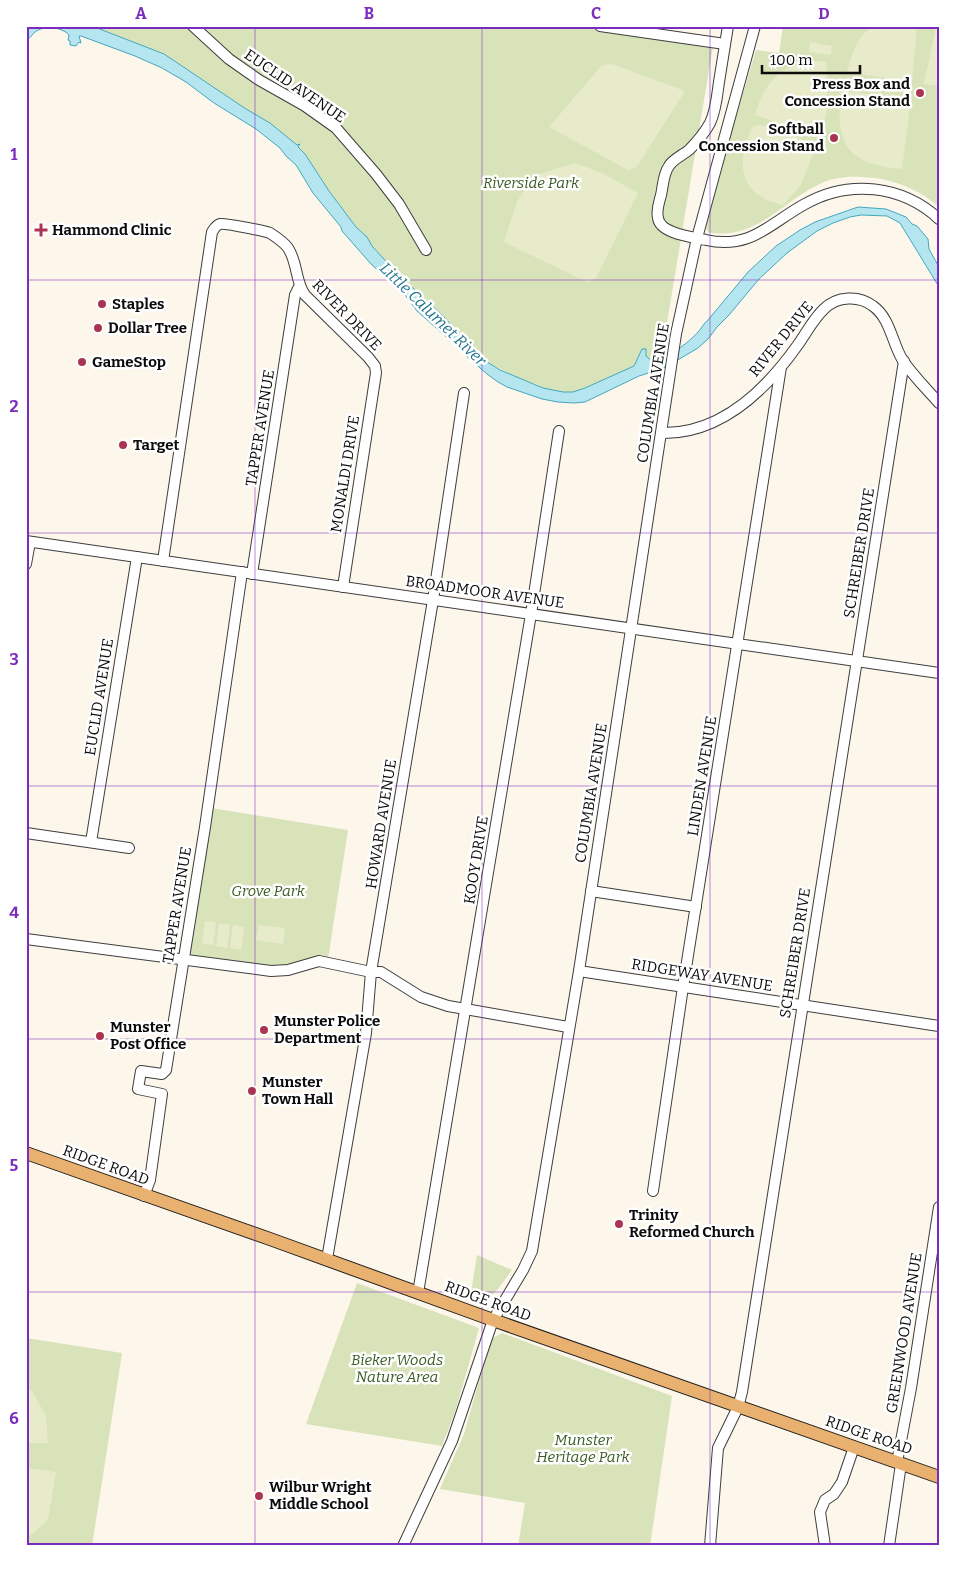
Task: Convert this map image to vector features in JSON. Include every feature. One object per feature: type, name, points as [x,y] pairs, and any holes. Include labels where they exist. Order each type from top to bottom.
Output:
[{"type":"main road","name":"RIDGE ROAD","points":[[26,1153],[939,1477]]},
{"type":"street","name":"EUCLID AVENUE","points":[[192,26],[229,59],[259,80],[305,106],[336,128],[399,204],[426,250]]},
{"type":"street","points":[[600,26],[725,44]]},
{"type":"street","points":[[728,26],[716,104],[711,121],[703,134],[690,148],[669,166],[657,210],[658,220],[663,228],[697,238],[729,243],[743,241],[755,237],[796,209],[817,198],[852,190],[878,189],[892,192],[919,203],[939,219]]},
{"type":"street","name":"COLUMBIA AVENUE","points":[[403,1546],[452,1441],[493,1320],[524,1270],[532,1252],[538,1224],[568,1027],[579,971],[676,334],[697,238],[756,26]]},
{"type":"street","name":"RIVER DRIVE","points":[[163,561],[214,228],[220,224],[269,232],[279,240],[291,254],[295,264],[299,287],[375,366]]},
{"type":"street","name":"TAPPER AVENUE","points":[[144,1196],[150,1180],[162,1094],[138,1090],[141,1071],[162,1074],[166,1070],[247,573],[295,295],[299,287]]},
{"type":"street","name":"RIVER DRIVE","points":[[662,433],[674,433],[697,428],[724,418],[738,409],[781,367],[824,308],[836,301],[850,298],[866,301],[879,310],[904,361],[939,403]]},
{"type":"street","name":"SCHREIBER DRIVE","points":[[710,1546],[718,1448],[738,1407],[742,1392],[904,361]]},
{"type":"street","name":"MONALDI DRIVE","points":[[343,587],[376,373],[375,366]]},
{"type":"street","name":"LINDEN AVENUE","points":[[653,1191],[683,987],[781,367]]},
{"type":"street","name":"HOWARD AVENUE","points":[[327,1260],[366,1033],[371,972],[433,600],[464,393]]},
{"type":"street","name":"KOOY DRIVE","points":[[418,1293],[532,614],[559,430]]},
{"type":"street","points":[[26,564],[28,541]]},
{"type":"street","name":"BROADMOOR AVENUE","points":[[28,541],[939,673]]},
{"type":"street","name":"EUCLID AVENUE","points":[[91,842],[137,557]]},
{"type":"street","points":[[26,833],[129,848]]},
{"type":"street","points":[[591,891],[696,907]]},
{"type":"street","points":[[26,939],[271,971],[288,970],[319,962],[371,972],[381,972],[410,992],[448,1006],[568,1027]]},
{"type":"street","name":"RIDGEWAY AVENUE","points":[[579,971],[939,1026]]},
{"type":"street","name":"GREENWOOD AVENUE","points":[[889,1546],[899,1463],[939,1207]]},
{"type":"street","points":[[825,1546],[820,1512],[825,1500],[834,1494],[842,1482],[854,1447]]},
{"type":"green space","name":"Riverside Park","points":[[92,26],[574,26],[713,46],[662,353],[662,349],[655,359],[651,361],[641,351],[634,366],[573,392],[543,388],[492,365],[474,350],[443,316],[395,271],[372,246],[367,237],[356,227],[329,191],[305,154],[298,147],[299,144],[297,146],[263,119],[164,54]]},
{"type":"green space","points":[[783,26],[939,26],[939,207],[912,189],[897,183],[874,178],[845,177],[824,182],[810,189],[769,217],[741,231],[725,233],[708,232],[706,228],[724,157],[756,50],[779,53]]},
{"type":"green space","points":[[882,26],[917,26],[912,82],[847,72],[856,46],[867,30]]},
{"type":"green space","points":[[936,26],[939,26],[939,86],[924,84]]},
{"type":"green space","points":[[810,42],[832,46],[831,55],[809,52]]},
{"type":"green space","points":[[820,61],[826,62],[828,96],[826,116],[820,127],[808,129],[755,115],[764,92],[777,75],[796,65]]},
{"type":"green space","points":[[612,64],[685,91],[636,168],[628,170],[549,127],[602,65]]},
{"type":"green space","points":[[841,91],[911,99],[902,169],[868,162],[848,148],[840,125]]},
{"type":"green space","points":[[761,125],[782,129],[816,147],[801,185],[783,205],[757,194],[749,186],[744,176],[743,164],[747,139],[753,126]]},
{"type":"green space","points":[[575,163],[602,173],[638,193],[596,278],[587,282],[504,242],[517,202],[533,176]]},
{"type":"green space","name":"Grove Park","points":[[211,808],[348,830],[328,959],[286,969],[189,956]]},
{"type":"green space","points":[[205,921],[216,922],[213,945],[202,944]]},
{"type":"green space","points":[[219,923],[230,925],[227,948],[216,946]]},
{"type":"green space","points":[[233,925],[244,927],[241,950],[230,948]]},
{"type":"green space","points":[[259,925],[285,928],[283,944],[256,940]]},
{"type":"green space","points":[[477,1255],[512,1270],[498,1289],[482,1304],[470,1299]]},
{"type":"green space","name":"Bieker Woods Nature Area","points":[[357,1283],[479,1328],[456,1409],[442,1446],[306,1424]]},
{"type":"green space","name":"Munster Heritage Park","points":[[502,1333],[672,1396],[650,1546],[518,1546],[525,1503],[440,1489],[464,1434],[491,1339]]},
{"type":"green space","points":[[26,1338],[122,1353],[92,1546],[26,1546]]},
{"type":"green space","points":[[26,1387],[32,1391],[46,1416],[48,1443],[26,1443]]},
{"type":"green space","points":[[26,1468],[56,1472],[48,1520],[26,1539]]},
{"type":"water","name":"Little Calumet River","points":[[26,26],[92,26],[164,54],[270,123],[297,145],[300,144],[298,147],[305,154],[329,191],[356,227],[367,237],[372,246],[395,271],[443,316],[484,360],[500,370],[543,388],[573,392],[634,366],[642,349],[646,349],[646,356],[652,361],[656,358],[660,349],[662,349],[661,356],[675,351],[695,336],[748,272],[776,246],[815,222],[858,207],[886,209],[906,217],[912,224],[917,226],[928,239],[929,249],[939,267],[939,287],[900,223],[887,216],[861,215],[850,217],[817,231],[787,253],[759,279],[708,339],[698,348],[664,368],[639,376],[585,402],[558,402],[542,399],[498,382],[417,311],[405,295],[371,264],[342,231],[341,227],[313,193],[296,165],[280,148],[256,129],[162,68],[81,36],[79,36],[81,43],[79,42],[76,46],[70,45],[69,35],[58,29],[43,28],[26,39]]},
{"type":"place","name":"Press Box and Concession Stand","points":[[920,93]]},
{"type":"place","name":"Softball Concession Stand","points":[[834,138]]},
{"type":"place","name":"Hammond Clinic","points":[[41,230]]},
{"type":"place","name":"Staples","points":[[102,304]]},
{"type":"place","name":"Dollar Tree","points":[[98,328]]},
{"type":"place","name":"GameStop","points":[[82,362]]},
{"type":"place","name":"Target","points":[[123,445]]},
{"type":"place","name":"Munster Police Department","points":[[264,1030]]},
{"type":"place","name":"Munster Post Office","points":[[100,1036]]},
{"type":"place","name":"Munster Town Hall","points":[[252,1091]]},
{"type":"place","name":"Trinity Reformed Church","points":[[619,1224]]},
{"type":"place","name":"Wilbur Wright Middle School","points":[[259,1496]]}]
